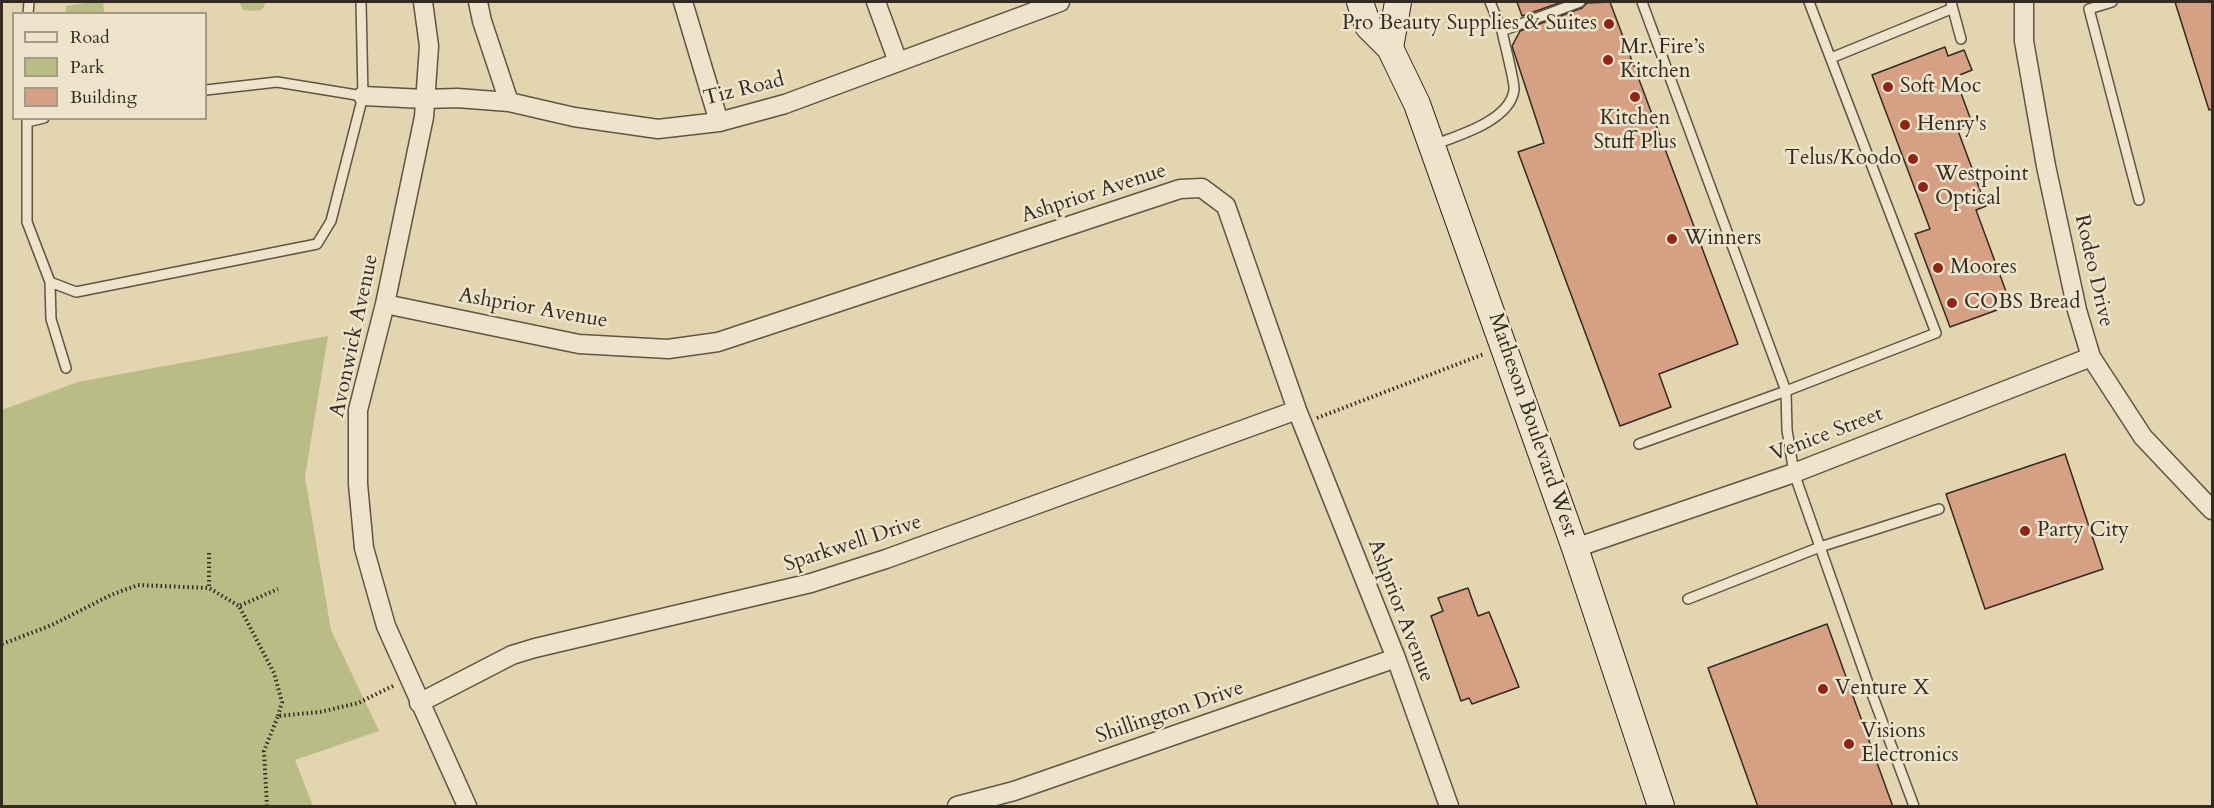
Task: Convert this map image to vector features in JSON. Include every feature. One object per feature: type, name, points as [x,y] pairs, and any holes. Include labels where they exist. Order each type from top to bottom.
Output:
[{"type":"street","name":"Avonwick Avenue","points":[[423,2],[429,46],[424,117],[385,304],[358,411],[358,484],[364,548],[386,626],[467,807]]},
{"type":"street","points":[[478,2],[482,21],[509,102]]},
{"type":"street","points":[[683,2],[719,122]]},
{"type":"street","points":[[876,2],[898,62]]},
{"type":"street","name":"Tiz Road","points":[[363,96],[457,98],[509,102],[574,117],[658,129],[719,122],[785,104],[1060,2]]},
{"type":"street","name":"Matheson Boulevard West","points":[[1360,2],[1368,26],[1390,48],[1417,104],[1505,346],[1661,807]]},
{"type":"street","points":[[1390,48],[1398,2]]},
{"type":"street","name":"Rodeo Drive","points":[[2024,2],[2024,41],[2046,166],[2077,310],[2091,357],[2143,436],[2212,510]]},
{"type":"street","name":"Ashprior Avenue","points":[[385,304],[579,344],[668,349],[698,345],[729,338],[1180,189],[1202,188],[1226,206],[1300,417],[1396,658],[1449,807]]},
{"type":"street","name":"Venice Street","points":[[1575,548],[1794,473],[2091,357]]},
{"type":"street","name":"Sparkwell Drive","points":[[419,703],[512,655],[811,583],[1300,417]]},
{"type":"street","name":"Shillington Drive","points":[[957,807],[1017,799],[1396,658]]},
{"type":"lane","points":[[50,282],[76,291],[317,244],[331,221],[363,96],[361,2]]},
{"type":"lane","points":[[1432,146],[1478,127],[1504,111],[1514,90],[1502,31],[1490,2]]},
{"type":"lane","points":[[1502,31],[1580,2]]},
{"type":"lane","points":[[1642,2],[1786,391],[1787,430],[1794,473],[1914,807]]},
{"type":"lane","points":[[1639,444],[1786,391],[1936,333],[1809,2]]},
{"type":"lane","points":[[2112,2],[2089,9],[2139,200]]},
{"type":"lane","points":[[1831,58],[1951,5],[1961,39]]},
{"type":"lane","points":[[207,90],[277,82],[363,96]]},
{"type":"lane","points":[[27,120],[27,222],[50,282],[51,319],[66,368]]},
{"type":"lane","points":[[1688,599],[1820,547],[1939,509]]},
{"type":"path","points":[[1300,417],[1505,346]]},
{"type":"path","points":[[209,553],[210,588]]},
{"type":"path","points":[[2,644],[52,625],[111,595],[138,585],[210,588],[239,606],[274,673],[282,702],[279,716],[264,751],[267,807]]},
{"type":"path","points":[[239,606],[279,589]]},
{"type":"path","points":[[279,716],[320,712],[358,704],[409,678]]},
{"type":"green space","points":[[103,2],[104,12],[66,12],[66,6]]},
{"type":"green space","points":[[239,2],[266,2],[262,10],[252,11],[243,10]]},
{"type":"green space","points":[[328,336],[305,477],[331,630],[379,731],[295,760],[313,806],[2,806],[2,410],[78,382]]},
{"type":"building","points":[[1517,2],[1562,2],[1522,16]]},
{"type":"building","points":[[1610,2],[1738,344],[1659,374],[1671,407],[1620,426],[1518,152],[1544,143],[1512,46],[1520,31],[1582,8],[1587,3]]},
{"type":"building","points":[[2175,2],[2212,2],[2212,109],[2209,110]]},
{"type":"building","points":[[1945,47],[1948,56],[1964,50],[1972,70],[1955,77],[1972,123],[1957,128],[1986,206],[1976,210],[2011,305],[1950,327],[1915,234],[1930,229],[1872,75]]},
{"type":"building","name":"Party City","points":[[2065,454],[2103,569],[1985,609],[1946,494]]},
{"type":"building","points":[[1468,588],[1478,616],[1489,612],[1519,687],[1472,704],[1469,698],[1461,701],[1431,616],[1443,611],[1438,598]]},
{"type":"building","points":[[1827,624],[1893,807],[1758,807],[1708,668]]},
{"type":"place","name":"Pro Beauty Supplies & Suites","points":[[1609,24]]},
{"type":"place","name":"Mr. Fire’s Kitchen","points":[[1608,60]]},
{"type":"place","name":"Soft Moc","points":[[1888,87]]},
{"type":"place","name":"Kitchen Stuff Plus","points":[[1635,97]]},
{"type":"place","name":"Henry's","points":[[1905,125]]},
{"type":"place","name":"Telus/Koodo","points":[[1913,159]]},
{"type":"place","name":"Westpoint Optical","points":[[1923,187]]},
{"type":"place","name":"Winners","points":[[1672,239]]},
{"type":"place","name":"Moores","points":[[1938,268]]},
{"type":"place","name":"COBS Bread","points":[[1952,303]]},
{"type":"place","name":"Party City","points":[[2025,531]]},
{"type":"place","name":"Venture X","points":[[1823,689]]},
{"type":"place","name":"Visions Electronics","points":[[1849,744]]}]
